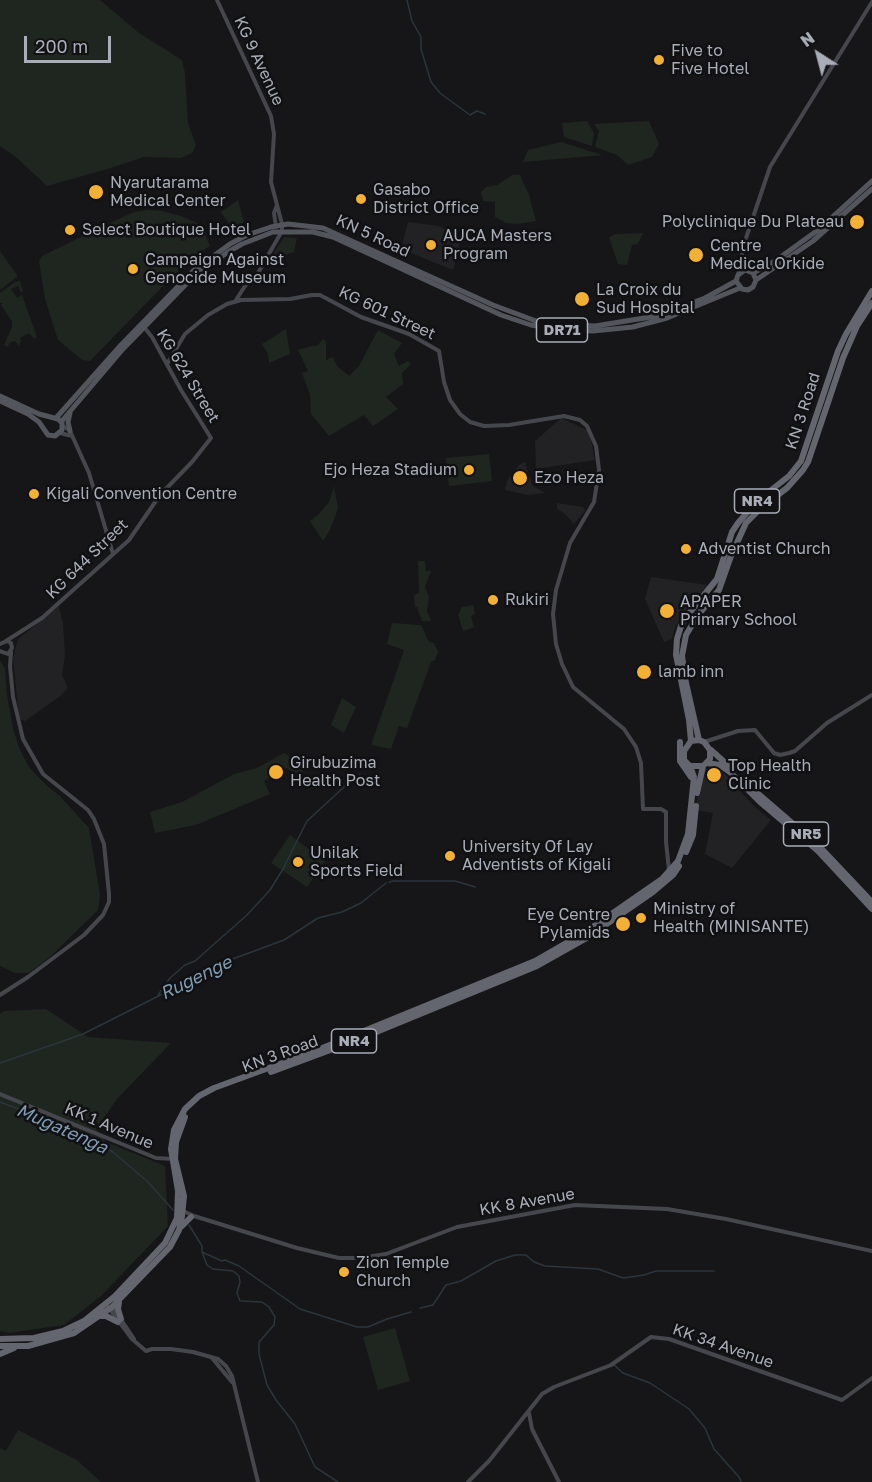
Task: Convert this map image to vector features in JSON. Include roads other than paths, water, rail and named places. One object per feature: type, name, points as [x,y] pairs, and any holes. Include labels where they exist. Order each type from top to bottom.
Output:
[{"type":"highway","name":"KN 3 Road","points":[[692,720],[682,656],[686,635],[698,615],[719,590],[746,524],[763,506],[797,480],[808,462],[849,335],[872,291]]},
{"type":"highway","name":"KN 3 Road","points":[[849,335],[872,303]]},
{"type":"highway","name":"NR4","points":[[692,720],[702,741],[710,750]]},
{"type":"highway","name":"NR4","points":[[690,766],[684,760],[683,755],[685,747],[691,741],[692,720]]},
{"type":"highway","points":[[691,741],[702,741]]},
{"type":"highway","points":[[680,742],[680,761],[689,772],[695,788]]},
{"type":"highway","points":[[695,788],[711,754],[710,750]]},
{"type":"highway","name":"NR5","points":[[710,750],[820,847],[872,902]]},
{"type":"highway","points":[[695,788],[690,766],[705,765]]},
{"type":"highway","name":"NR5","points":[[705,765],[720,765],[730,772],[760,802],[818,851],[872,909]]},
{"type":"highway","name":"KN 3 Road","points":[[109,1305],[120,1299],[156,1264],[170,1247],[179,1230],[180,1213],[174,1159],[176,1142],[183,1119],[195,1104],[206,1095],[352,1042],[537,966],[585,939],[653,892],[671,874],[693,835],[695,788]]},
{"type":"highway","name":"KN 3 Road","points":[[4,1349],[28,1346],[68,1335],[100,1316],[165,1243],[180,1213],[184,1199],[174,1159]]},
{"type":"highway","points":[[179,1230],[192,1216],[184,1199]]},
{"type":"highway","points":[[100,1316],[120,1320],[118,1309],[120,1299]]},
{"type":"highway","name":"NR4","points":[[0,1339],[18,1340],[49,1335],[72,1327],[109,1305]]},
{"type":"main road","name":"KG 9 Avenue","points":[[217,0],[271,116],[274,134],[271,182],[277,204],[274,213],[279,230]]},
{"type":"main road","points":[[740,288],[737,278],[740,260],[770,167],[872,2]]},
{"type":"main road","points":[[751,272],[775,261],[818,230],[872,181]]},
{"type":"main road","points":[[740,260],[756,280],[813,241],[872,189]]},
{"type":"main road","points":[[167,364],[186,333],[208,315],[236,301],[245,286],[258,273],[279,230]]},
{"type":"main road","name":"KN 5 Road","points":[[58,420],[192,278],[215,260],[242,244],[279,230]]},
{"type":"main road","name":"KN 5 Road","points":[[58,420],[116,350],[193,271],[212,255],[238,240],[279,230],[313,232],[333,237],[501,315],[536,321],[575,325],[616,324],[672,311],[705,298],[737,278]]},
{"type":"main road","name":"DR71","points":[[737,278],[742,271],[751,272]]},
{"type":"main road","name":"DR71","points":[[740,288],[750,289],[755,285],[756,280]]},
{"type":"main road","name":"KN 5 Road","points":[[522,319],[555,329],[572,331],[633,327],[668,318],[740,288]]},
{"type":"main road","name":"KG 601 Street","points":[[236,301],[265,298],[290,300],[320,295],[362,317],[409,334],[439,351],[444,382],[450,400],[464,418],[476,424],[509,425],[564,416],[580,420],[587,426],[596,446],[599,470],[597,484],[591,507],[570,543],[556,590],[553,614],[555,637],[562,664],[573,687],[624,729],[636,747],[641,763],[643,809],[661,809],[666,812],[668,859]]},
{"type":"main road","name":"KG 624 Street","points":[[144,327],[211,438]]},
{"type":"main road","points":[[0,396],[58,420],[71,434]]},
{"type":"main road","points":[[0,401],[20,410],[44,427],[45,432],[51,436],[60,433],[71,434]]},
{"type":"main road","points":[[72,407],[68,422],[71,434],[89,473],[112,554]]},
{"type":"main road","name":"DR71","points":[[44,427],[45,421],[58,420],[60,433]]},
{"type":"main road","name":"KG 644 Street","points":[[2,643],[42,618],[134,534],[160,495],[192,462],[211,438]]},
{"type":"main road","name":"KG 644 Street","points":[[12,646],[19,634]]},
{"type":"main road","points":[[0,995],[84,935],[103,915],[109,902],[106,861],[99,829],[88,810],[43,774],[27,748],[18,727],[10,666],[12,646],[11,643],[2,643]]},
{"type":"main road","points":[[1,652],[11,652]]},
{"type":"main road","points":[[1,652],[10,666]]},
{"type":"main road","points":[[702,741],[738,731],[755,730],[774,753],[789,753],[795,751],[826,723],[872,695]]},
{"type":"main road","points":[[668,859],[678,864]]},
{"type":"main road","points":[[668,859],[671,874]]},
{"type":"main road","name":"KK 1 Avenue","points":[[0,1094],[156,1158],[174,1159]]},
{"type":"main road","name":"KK 8 Avenue","points":[[180,1213],[297,1248],[339,1258],[386,1254],[456,1227],[575,1205],[641,1207],[678,1211],[726,1219],[872,1251]]},
{"type":"main road","points":[[109,1305],[134,1340],[146,1352],[152,1349],[171,1349],[212,1357],[226,1366],[235,1385],[258,1482]]},
{"type":"main road","name":"KK 34 Avenue","points":[[468,1482],[489,1461],[538,1398],[552,1387],[611,1365],[648,1339],[656,1336],[842,1400],[872,1378]]},
{"type":"main road","points":[[4,1349],[18,1340]]},
{"type":"main road","points":[[529,1412],[532,1429]]},
{"type":"main road","points":[[524,1418],[559,1482]]},
{"type":"waterway","points":[[407,0],[412,21],[421,37],[421,49],[431,82],[440,93],[470,115],[477,111],[485,114]]},
{"type":"waterway","points":[[158,995],[170,978],[185,965],[195,961],[247,915],[270,890],[307,821],[360,774]]},
{"type":"waterway","name":"Rugenge","points":[[389,882],[455,881],[475,887]]},
{"type":"waterway","name":"Rugenge","points":[[0,1063],[83,1034],[230,960],[284,940],[318,918],[342,912],[361,903],[386,883]]},
{"type":"waterway","name":"Mugatenga","points":[[0,1102],[65,1127],[113,1152],[148,1182],[173,1210]]},
{"type":"waterway","points":[[189,1225],[202,1246],[202,1252],[239,1266],[300,1309],[357,1327],[368,1327],[411,1312]]},
{"type":"waterway","points":[[202,1252],[207,1265],[213,1269],[233,1271],[239,1276],[237,1293],[240,1301],[262,1302],[269,1307],[275,1317],[274,1325],[259,1342],[259,1354],[267,1385],[295,1424],[315,1467],[338,1482]]},
{"type":"waterway","points":[[420,1308],[433,1305],[446,1285],[461,1281],[496,1261],[515,1255],[526,1255],[534,1262],[545,1266],[598,1269],[623,1278],[656,1271],[714,1271]]},
{"type":"waterway","points":[[614,1365],[623,1373],[650,1383],[689,1409],[705,1428],[714,1449],[741,1482]]},
{"type":"place","name":"Five to Five Hotel","points":[[659,60]]},
{"type":"place","name":"Nyarutarama Medical Center","points":[[96,192]]},
{"type":"place","name":"Gasabo District Office","points":[[361,199]]},
{"type":"place","name":"Polyclinique Du Plateau","points":[[857,222]]},
{"type":"place","name":"Select Boutique Hotel","points":[[70,230]]},
{"type":"place","name":"AUCA Masters Program","points":[[431,245]]},
{"type":"place","name":"Centre Medical Orkide","points":[[696,255]]},
{"type":"place","name":"Campaign Against Genocide Museum","points":[[133,269]]},
{"type":"place","name":"La Croix du Sud Hospital","points":[[582,299]]},
{"type":"place","name":"Ejo Heza Stadium","points":[[469,470]]},
{"type":"place","name":"Ezo Heza","points":[[520,478]]},
{"type":"place","name":"Kigali Convention Centre","points":[[34,494]]},
{"type":"place","name":"Adventist Church","points":[[686,549]]},
{"type":"place","name":"Rukiri","points":[[493,600]]},
{"type":"place","name":"APAPER Primary School","points":[[667,611]]},
{"type":"place","name":"lamb inn","points":[[644,672]]},
{"type":"place","name":"Girubuzima Health Post","points":[[276,772]]},
{"type":"place","name":"Top Health Clinic","points":[[714,775]]},
{"type":"place","name":"University Of Lay Adventists of Kigali","points":[[450,856]]},
{"type":"place","name":"Unilak Sports Field","points":[[298,862]]},
{"type":"place","name":"Ministry of Health (MINISANTE)","points":[[641,918]]},
{"type":"place","name":"Eye Centre Pylamids","points":[[623,924]]},
{"type":"place","name":"Zion Temple Church","points":[[344,1272]]}]
